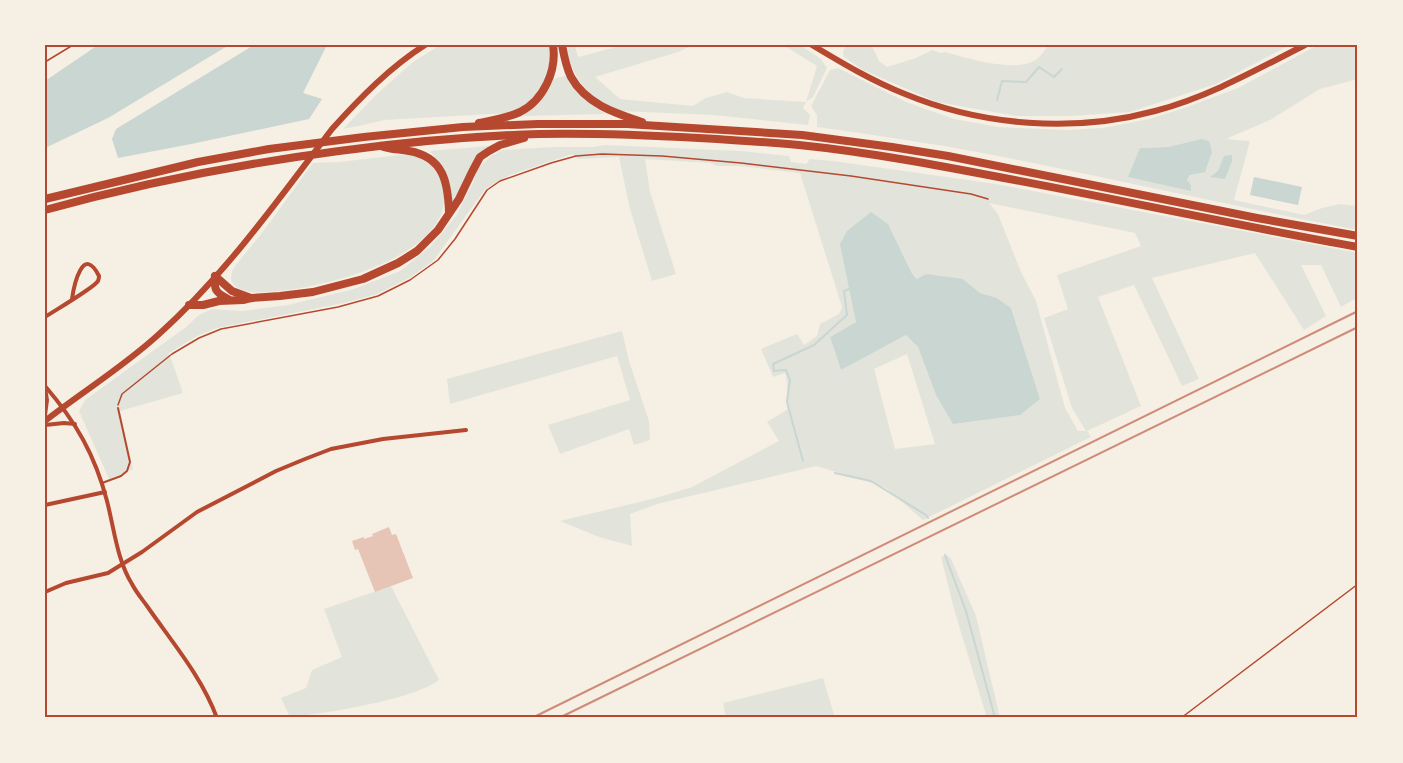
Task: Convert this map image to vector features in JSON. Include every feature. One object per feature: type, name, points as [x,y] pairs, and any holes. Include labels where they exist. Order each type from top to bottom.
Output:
[{"type":"highway","points":[[463,127],[510,116],[530,105],[545,87],[550,76],[554,54],[553,45]]},
{"type":"highway","points":[[562,45],[572,77],[581,91],[606,110],[655,126]]},
{"type":"highway","points":[[45,199],[186,165],[269,149],[364,136],[463,127],[627,124],[802,135],[892,147],[1358,236]]},
{"type":"highway","points":[[189,305],[313,292],[350,283],[398,263],[417,251],[438,230],[459,199],[480,157],[500,145],[539,134]]},
{"type":"highway","points":[[45,210],[132,188],[271,160],[468,137],[623,134],[799,145],[891,157],[1358,247]]},
{"type":"highway","points":[[380,146],[392,150],[411,151],[433,162],[439,168],[448,188],[449,212]]},
{"type":"highway","points":[[215,276],[232,291],[251,298]]},
{"type":"highway","points":[[215,276],[214,286],[217,292],[229,300]]},
{"type":"main road","points":[[45,423],[158,336],[189,305],[244,242],[332,129],[385,75],[425,45]]},
{"type":"main road","points":[[812,45],[879,82],[927,103],[984,117],[1015,121],[1072,123],[1126,117],[1180,103],[1236,80],[1305,45]]},
{"type":"street","points":[[45,316],[72,299],[99,280],[93,267],[84,265],[81,268],[72,299]]},
{"type":"street","points":[[45,387],[75,424],[91,455],[105,492],[123,565],[131,584],[193,670],[212,703],[217,718]]},
{"type":"street","points":[[45,387],[47,399],[45,415]]},
{"type":"street","points":[[45,423],[75,424]]},
{"type":"street","points":[[45,592],[66,583],[108,573],[142,552],[197,512],[276,471],[305,459],[331,449],[383,439],[466,430]]},
{"type":"street","points":[[45,504],[105,492]]},
{"type":"street","points":[[282,718],[290,717]]},
{"type":"lane","points":[[102,483],[121,476],[127,471],[130,462],[118,408]]},
{"type":"path","points":[[45,62],[73,45]]},
{"type":"path","points":[[118,408],[122,394],[172,354],[199,338],[221,329],[338,307],[378,296],[410,280],[438,260],[488,190],[500,181],[576,156],[602,154],[662,156],[741,163],[852,176],[970,194],[988,199]]},
{"type":"path","points":[[1181,718],[1358,584]]},
{"type":"shaded area","points":[[98,45],[229,45],[108,118],[45,148],[45,81]]},
{"type":"shaded area","points":[[254,45],[327,45],[303,93],[322,99],[309,119],[118,158],[112,139],[116,129]]},
{"type":"shaded area","points":[[440,45],[549,45],[550,60],[543,86],[534,98],[522,108],[509,113],[384,120],[343,129],[413,62]]},
{"type":"shaded area","points":[[566,45],[575,45],[578,57],[624,45],[693,45],[678,52],[595,77],[620,99],[693,106],[706,98],[727,92],[744,98],[806,102],[803,108],[810,115],[808,125],[713,115],[620,111],[590,94],[583,86],[572,68]]},
{"type":"shaded area","points":[[783,45],[800,45],[821,59],[827,68],[813,97],[806,102],[817,66]]},
{"type":"shaded area","points":[[846,45],[872,46],[879,61],[887,67],[916,58],[932,50],[992,63],[1017,65],[1037,59],[1049,45],[1290,45],[1216,84],[1130,112],[1070,116],[1016,116],[937,102],[863,70],[844,57],[843,52]]},
{"type":"shaded area","points":[[1318,45],[1358,45],[1358,79],[1320,89],[1270,120],[1226,139],[1250,141],[1234,200],[1304,215],[1340,204],[1358,206],[1358,230],[988,154],[817,127],[817,115],[811,106],[830,70],[838,68],[906,102],[954,119],[998,127],[1066,130],[1103,128],[1149,119],[1238,88]],"holes":[[[1201,139],[1187,181],[1191,185],[1140,148],[1168,147]]]},
{"type":"shaded area","points":[[568,75],[584,97],[606,114],[522,116],[544,96],[553,79]]},
{"type":"shaded area","points":[[1201,139],[1209,141],[1212,152],[1205,172],[1190,175],[1187,180],[1191,185],[1191,191],[1128,177],[1140,148],[1168,147]]},
{"type":"shaded area","points":[[605,145],[741,151],[789,156],[791,162],[806,164],[810,159],[833,161],[996,184],[1358,253],[1358,297],[1341,307],[1321,265],[1301,265],[1326,316],[1304,330],[1255,253],[1152,278],[1199,379],[1182,386],[1134,285],[1098,297],[1141,406],[1087,431],[1091,437],[923,520],[886,488],[816,466],[657,504],[630,514],[632,546],[599,537],[560,521],[692,487],[779,441],[767,422],[788,409],[786,378],[785,373],[773,377],[761,349],[797,334],[804,345],[817,336],[820,324],[839,314],[842,307],[800,173],[739,166],[717,166],[711,163],[645,159],[650,192],[676,274],[652,281],[630,209],[619,157],[578,159],[572,154],[510,175],[486,188],[434,260],[411,277],[377,294],[344,303],[217,328],[197,336],[169,353],[183,393],[120,411],[133,469],[109,479],[79,411],[85,400],[186,327],[199,315],[212,309],[242,311],[288,305],[354,289],[400,271],[430,247],[456,216],[478,168],[491,156],[503,150]],"holes":[[[989,203],[1135,233],[1141,246],[1057,275],[1068,309],[1044,318],[1072,408],[1086,431],[1078,431],[1065,408],[1036,301],[1021,272],[998,214]],[[911,272],[918,279],[963,279],[980,293],[997,298],[1011,308],[1040,399],[936,395],[918,347],[906,335],[841,370],[830,337],[856,322]],[[907,354],[935,444],[895,449],[874,369]]]},
{"type":"shaded area","points":[[489,146],[475,158],[456,202],[452,201],[452,193],[445,174],[430,151]]},
{"type":"shaded area","points":[[409,154],[431,165],[443,187],[442,211],[430,231],[410,249],[384,263],[326,283],[271,292],[248,291],[235,286],[231,276],[235,266],[313,163]]},
{"type":"shaded area","points":[[1232,155],[1225,179],[1210,177],[1218,171],[1224,156]]},
{"type":"shaded area","points":[[1254,177],[1302,187],[1298,205],[1250,195]]},
{"type":"shaded area","points":[[871,212],[888,224],[911,272],[917,279],[926,274],[963,279],[980,293],[997,298],[1011,308],[1040,399],[1020,415],[953,424],[936,395],[918,347],[906,335],[841,370],[830,337],[856,322],[840,244],[847,231]]},
{"type":"shaded area","points":[[622,331],[629,361],[649,421],[650,440],[634,445],[629,429],[560,454],[548,425],[630,400],[617,356],[450,404],[447,379]]},
{"type":"shaded area","points":[[947,555],[951,559],[976,616],[1000,718],[988,718],[986,715],[941,557]]},
{"type":"shaded area","points":[[391,586],[439,680],[404,696],[341,710],[290,717],[281,698],[306,688],[312,670],[342,657],[324,609]]},
{"type":"shaded area","points":[[823,678],[835,718],[726,718],[723,703]]},
{"type":"building","points":[[389,527],[392,535],[396,534],[413,578],[375,592],[358,549],[355,550],[352,541],[373,536],[372,534]]},
{"type":"waterway","points":[[997,100],[1002,81],[1026,82],[1039,67],[1054,77],[1062,69]]},
{"type":"waterway","points":[[803,461],[787,402],[790,380],[786,370],[774,371],[773,364],[814,345],[847,315],[844,291],[849,289]]},
{"type":"waterway","points":[[835,473],[871,481],[928,518]]},
{"type":"waterway","points":[[945,555],[966,611],[995,718]]},
{"type":"railway","points":[[532,718],[1358,311]]},
{"type":"railway","points":[[559,718],[1358,327]]}]
